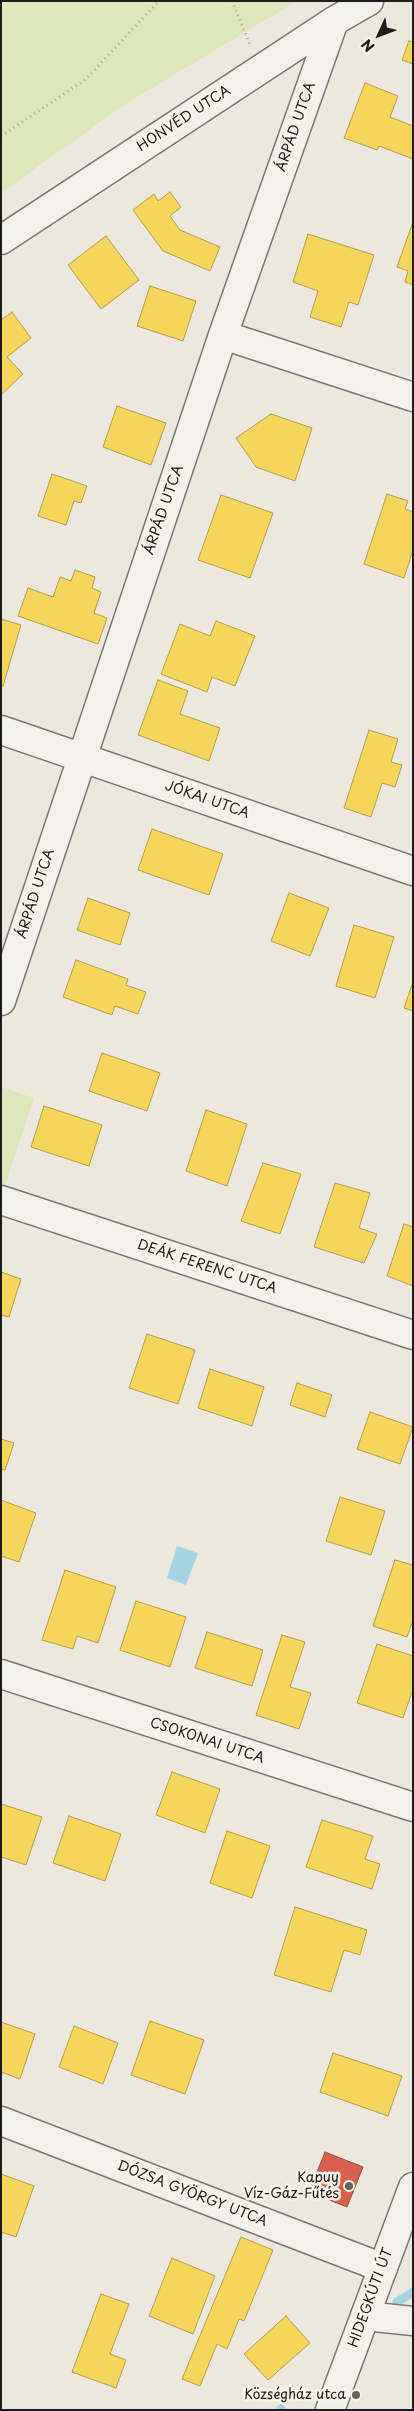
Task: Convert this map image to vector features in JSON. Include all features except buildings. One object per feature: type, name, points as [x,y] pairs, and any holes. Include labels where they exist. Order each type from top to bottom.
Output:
[{"type":"street","name":"HONVÉD UTCA","points":[[1,240],[260,69],[334,21],[369,1]]},
{"type":"street","name":"ÁRPÁD UTCA","points":[[1,1001],[223,335],[334,21]]},
{"type":"street","points":[[223,335],[413,397]]},
{"type":"street","name":"JÓKAI UTCA","points":[[1,730],[82,756],[413,872]]},
{"type":"street","name":"DEÁK FERENC UTCA","points":[[1,1200],[413,1335]]},
{"type":"street","name":"CSOKONAI UTCA","points":[[1,1674],[413,1808]]},
{"type":"street","name":"DÓZSA GYÖRGY UTCA","points":[[1,2121],[383,2268]]},
{"type":"street","name":"HIDEGKÚTI ÚT","points":[[330,2410],[413,2187]]},
{"type":"street","points":[[365,2316],[413,2321]]},
{"type":"path","points":[[1,136],[85,80],[159,1]]},
{"type":"path","points":[[232,1],[260,69]]},
{"type":"green space","points":[[1,1],[297,1],[127,103],[1,193]]},
{"type":"green space","points":[[1,1087],[34,1098],[1,1198]]},
{"type":"water","points":[[177,1546],[198,1553],[186,1585],[167,1578]]},
{"type":"waterway","points":[[397,2302],[413,2292]]},
{"type":"place","name":"Kapuy Víz-Gáz-Fűtés","points":[[349,2186]]},
{"type":"place","name":"Községház utca","points":[[356,2395]]}]
